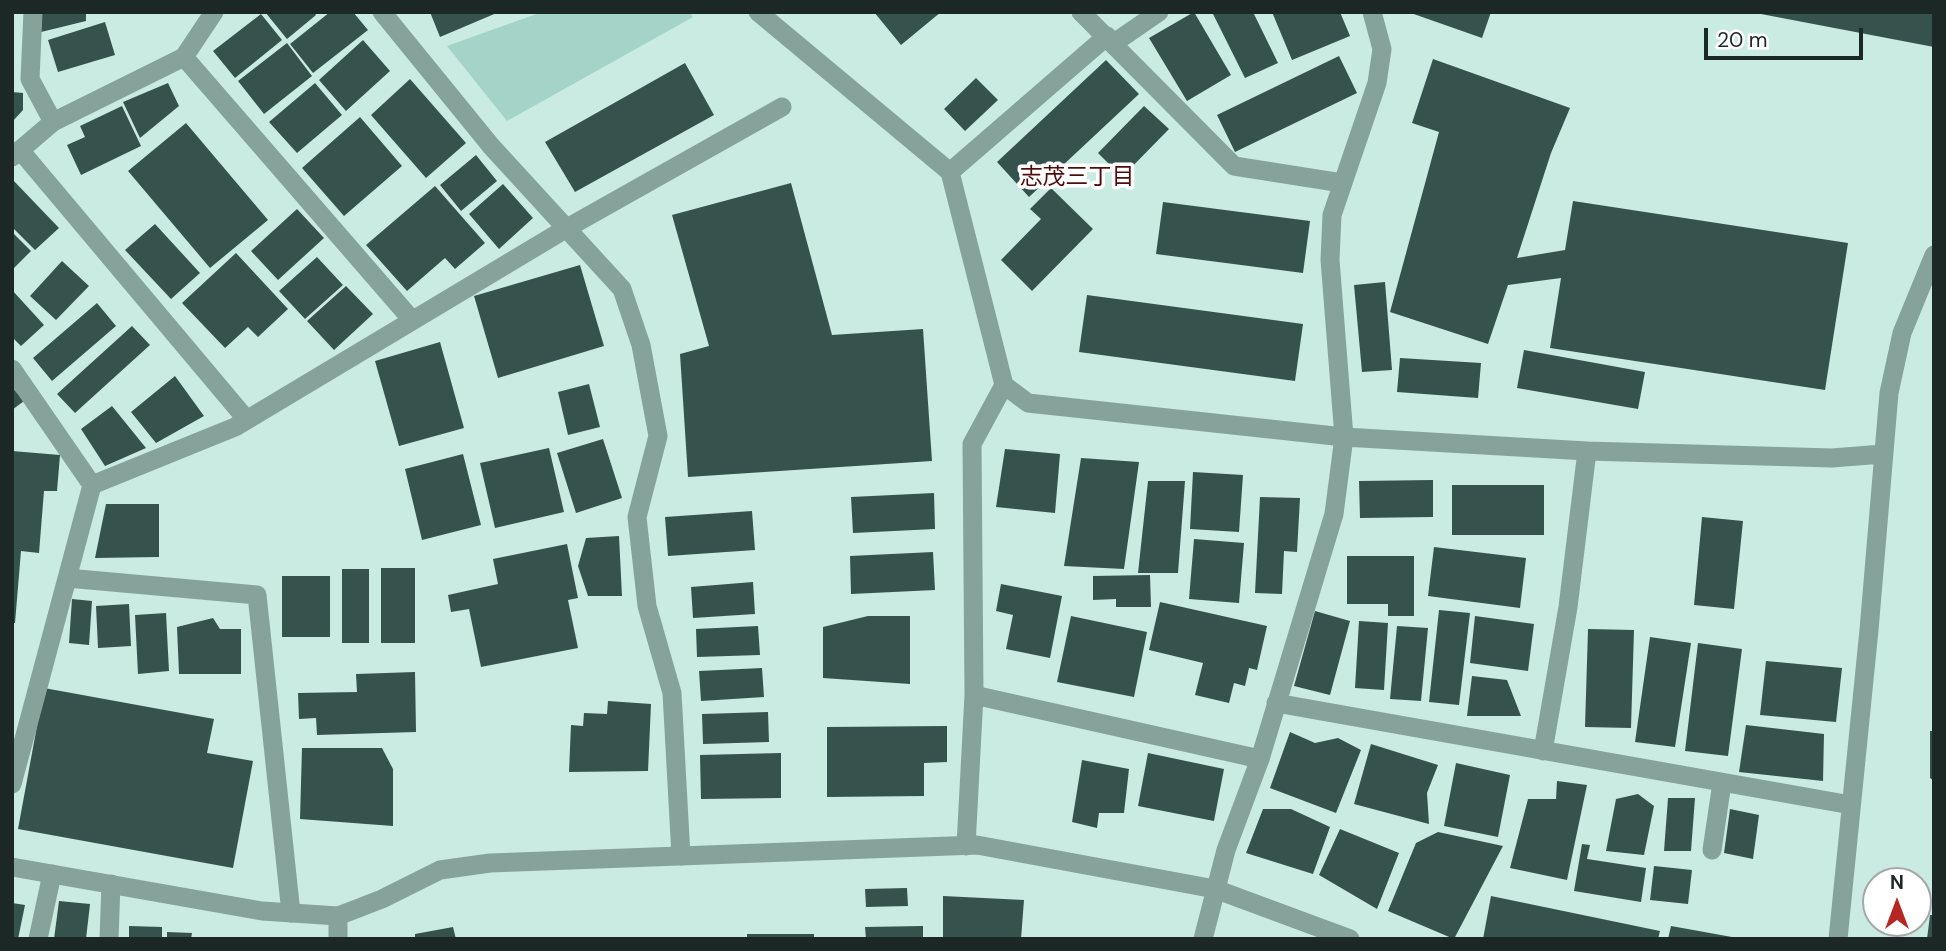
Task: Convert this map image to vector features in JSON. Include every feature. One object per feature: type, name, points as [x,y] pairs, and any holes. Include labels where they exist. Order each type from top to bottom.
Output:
[{"type":"street","points":[[33,12],[21,65],[53,122]]},
{"type":"street","points":[[214,12],[184,57],[53,122],[16,153],[247,420]]},
{"type":"street","points":[[382,12],[491,146],[622,289],[641,345],[658,436],[637,517],[647,606],[672,694],[681,856]]},
{"type":"street","points":[[758,12],[950,172],[1004,385],[1028,403],[1344,437],[1587,451],[1832,458],[1883,454]]},
{"type":"street","points":[[1081,12],[1234,166],[1342,183]]},
{"type":"street","points":[[950,172],[1110,40],[1159,12]]},
{"type":"street","points":[[1203,939],[1215,889],[1259,759],[1334,514],[1344,437],[1330,260],[1332,215],[1377,83],[1382,49],[1372,12]]},
{"type":"street","points":[[184,57],[412,320]]},
{"type":"street","points":[[92,485],[247,420],[567,228],[782,107]]},
{"type":"street","points":[[1838,939],[1889,393],[1902,333],[1934,255]]},
{"type":"street","points":[[12,369],[92,485],[12,784]]},
{"type":"street","points":[[966,846],[974,695],[972,444],[1004,385]]},
{"type":"street","points":[[1543,751],[1568,607],[1587,451]]},
{"type":"street","points":[[67,578],[257,595],[291,913]]},
{"type":"street","points":[[974,695],[1259,759]]},
{"type":"street","points":[[1276,703],[1851,805]]},
{"type":"street","points":[[1712,850],[1722,783]]},
{"type":"street","points":[[12,867],[262,911],[338,916],[382,899],[440,870],[490,863],[977,845],[1215,889],[1350,939]]},
{"type":"street","points":[[38,939],[52,874]]},
{"type":"street","points":[[109,939],[111,884]]},
{"type":"street","points":[[338,916],[338,939]]},
{"type":"green space","points":[[542,12],[690,12],[693,17],[507,121],[447,46]]},
{"type":"building","points":[[42,12],[86,12],[86,21],[41,32]]},
{"type":"building","points":[[265,12],[314,12],[316,15],[287,39]]},
{"type":"building","points":[[330,12],[353,12],[368,30],[313,73],[290,44]]},
{"type":"building","points":[[430,12],[499,12],[440,37]]},
{"type":"building","points":[[874,12],[941,12],[901,45]]},
{"type":"building","points":[[1194,12],[1231,75],[1187,101],[1149,38]]},
{"type":"building","points":[[1212,12],[1253,12],[1278,63],[1245,78]]},
{"type":"building","points":[[1272,12],[1340,12],[1350,36],[1292,60]]},
{"type":"building","points":[[1408,12],[1491,12],[1482,38]]},
{"type":"building","points":[[1934,12],[1934,47],[1761,14]]},
{"type":"building","points":[[261,14],[282,40],[235,78],[213,51]]},
{"type":"building","points":[[105,22],[115,55],[58,72],[48,40]]},
{"type":"building","points":[[363,40],[390,71],[346,111],[319,80]]},
{"type":"building","points":[[287,43],[312,76],[264,114],[238,81]]},
{"type":"building","points":[[1339,56],[1357,93],[1235,152],[1217,115]]},
{"type":"building","points":[[1433,59],[1570,108],[1551,153],[1517,258],[1565,250],[1573,201],[1848,243],[1825,390],[1550,348],[1561,278],[1508,285],[1488,344],[1390,312],[1439,132],[1412,123]]},
{"type":"building","points":[[1106,60],[1139,94],[1029,197],[997,162]]},
{"type":"building","points":[[685,63],[714,115],[575,192],[545,142]]},
{"type":"building","points":[[976,78],[998,100],[965,131],[944,109]]},
{"type":"building","points":[[410,79],[466,143],[426,178],[371,115]]},
{"type":"building","points":[[168,83],[179,106],[140,138],[123,102]]},
{"type":"building","points":[[315,83],[342,115],[297,153],[269,122]]},
{"type":"building","points":[[12,92],[23,93],[23,110],[12,122]]},
{"type":"building","points":[[122,106],[141,146],[81,175],[67,145],[85,137],[80,126]]},
{"type":"building","points":[[1144,106],[1169,129],[1122,177],[1098,153]]},
{"type":"building","points":[[360,117],[402,166],[344,216],[302,168]]},
{"type":"building","points":[[186,123],[268,220],[210,268],[128,171]]},
{"type":"building","points":[[476,155],[497,181],[461,211],[440,185]]},
{"type":"building","points":[[12,179],[59,228],[35,250],[12,227]]},
{"type":"building","points":[[791,183],[832,335],[923,329],[932,461],[688,477],[680,354],[709,346],[672,215]]},
{"type":"building","points":[[503,184],[533,218],[499,249],[469,214]]},
{"type":"building","points":[[435,186],[485,243],[455,269],[445,258],[407,291],[366,245]]},
{"type":"building","points":[[1051,188],[1093,229],[1032,291],[1001,260],[1041,219],[1030,209]]},
{"type":"building","points":[[1163,202],[1310,221],[1303,273],[1156,254]]},
{"type":"building","points":[[297,209],[324,238],[278,280],[251,251]]},
{"type":"building","points":[[155,224],[200,273],[171,299],[125,250]]},
{"type":"building","points":[[12,232],[31,251],[12,270]]},
{"type":"building","points":[[236,253],[288,309],[258,337],[248,327],[225,348],[182,303]]},
{"type":"building","points":[[317,257],[343,285],[305,319],[279,291]]},
{"type":"building","points":[[62,261],[89,286],[56,320],[30,296]]},
{"type":"building","points":[[580,265],[604,346],[498,378],[474,296]]},
{"type":"building","points":[[1385,282],[1392,370],[1362,372],[1354,285]]},
{"type":"building","points":[[346,286],[373,314],[334,350],[307,321]]},
{"type":"building","points":[[12,290],[44,325],[21,346],[12,337]]},
{"type":"building","points":[[1087,295],[1303,324],[1295,381],[1079,352]]},
{"type":"building","points":[[97,303],[116,326],[52,381],[33,358]]},
{"type":"building","points":[[132,326],[150,345],[75,413],[57,394]]},
{"type":"building","points":[[440,342],[464,428],[399,446],[375,361]]},
{"type":"building","points":[[1524,350],[1645,372],[1638,409],[1517,388]]},
{"type":"building","points":[[1400,358],[1481,363],[1478,398],[1397,392]]},
{"type":"building","points":[[175,376],[204,416],[156,443],[131,412]]},
{"type":"building","points":[[589,384],[600,427],[568,435],[558,392]]},
{"type":"building","points":[[12,387],[24,401],[12,410]]},
{"type":"building","points":[[112,406],[146,448],[105,466],[81,429]]},
{"type":"building","points":[[603,439],[622,498],[576,513],[557,453]]},
{"type":"building","points":[[549,448],[564,512],[495,528],[480,463]]},
{"type":"building","points":[[1005,449],[1060,454],[1055,513],[996,507]]},
{"type":"building","points":[[12,451],[60,455],[57,491],[44,491],[39,553],[21,551],[15,623],[12,623]]},
{"type":"building","points":[[463,454],[481,525],[422,540],[405,469]]},
{"type":"building","points":[[1081,458],[1139,462],[1124,569],[1064,566]]},
{"type":"building","points":[[1193,472],[1243,475],[1239,532],[1190,529]]},
{"type":"building","points":[[1433,480],[1433,517],[1360,518],[1359,481]]},
{"type":"building","points":[[1148,481],[1185,481],[1178,573],[1138,573]]},
{"type":"building","points":[[1452,485],[1544,485],[1544,535],[1452,535]]},
{"type":"building","points":[[934,493],[935,529],[853,533],[851,497]]},
{"type":"building","points":[[1260,497],[1300,498],[1297,552],[1284,551],[1282,594],[1255,593]]},
{"type":"building","points":[[106,504],[159,504],[159,557],[95,558]]},
{"type":"building","points":[[752,511],[755,550],[668,556],[665,517]]},
{"type":"building","points":[[1702,517],[1743,521],[1734,609],[1694,605]]},
{"type":"building","points":[[619,536],[622,596],[588,596],[578,566],[586,538]]},
{"type":"building","points":[[1194,539],[1244,543],[1239,603],[1189,599]]},
{"type":"building","points":[[567,544],[578,598],[568,600],[578,648],[481,667],[469,609],[451,612],[448,595],[498,584],[493,559]]},
{"type":"building","points":[[1434,547],[1526,558],[1520,608],[1428,596]]},
{"type":"building","points":[[933,552],[935,590],[851,594],[850,556]]},
{"type":"building","points":[[1347,556],[1414,556],[1414,616],[1388,616],[1388,604],[1347,604]]},
{"type":"building","points":[[381,568],[415,568],[415,643],[381,643]]},
{"type":"building","points":[[342,569],[369,569],[369,643],[342,643]]},
{"type":"building","points":[[1150,575],[1151,607],[1116,607],[1116,599],[1093,600],[1093,576]]},
{"type":"building","points":[[282,576],[330,576],[330,637],[282,637]]},
{"type":"building","points":[[753,582],[755,614],[693,618],[691,587]]},
{"type":"building","points":[[1001,584],[1062,596],[1050,658],[1006,649],[1013,615],[996,611]]},
{"type":"building","points":[[72,599],[92,601],[89,645],[69,643]]},
{"type":"building","points":[[1160,602],[1267,626],[1257,670],[1249,668],[1245,686],[1234,683],[1229,703],[1195,695],[1203,663],[1149,650]]},
{"type":"building","points":[[129,604],[131,646],[98,648],[96,606]]},
{"type":"building","points":[[1439,610],[1470,613],[1459,705],[1429,702]]},
{"type":"building","points":[[1315,611],[1350,621],[1330,695],[1294,686]]},
{"type":"building","points":[[166,613],[169,671],[138,674],[135,615]]},
{"type":"building","points":[[868,616],[910,616],[910,684],[823,678],[823,627]]},
{"type":"building","points":[[1071,616],[1147,632],[1134,697],[1057,682]]},
{"type":"building","points":[[1475,616],[1534,624],[1528,671],[1470,663]]},
{"type":"building","points":[[213,618],[220,629],[241,629],[241,674],[179,674],[177,627]]},
{"type":"building","points":[[1359,621],[1388,623],[1384,690],[1355,688]]},
{"type":"building","points":[[758,626],[760,655],[697,657],[696,629]]},
{"type":"building","points":[[1397,626],[1428,628],[1421,701],[1390,699]]},
{"type":"building","points":[[1588,629],[1634,630],[1631,728],[1585,727]]},
{"type":"building","points":[[1650,637],[1691,643],[1675,747],[1635,742]]},
{"type":"building","points":[[1698,643],[1742,649],[1728,756],[1685,751]]},
{"type":"building","points":[[1766,661],[1842,668],[1836,722],[1760,715]]},
{"type":"building","points":[[762,668],[764,697],[701,701],[699,671]]},
{"type":"building","points":[[415,672],[416,732],[317,735],[316,718],[299,719],[298,693],[357,692],[356,674]]},
{"type":"building","points":[[1472,676],[1507,680],[1521,716],[1467,716]]},
{"type":"building","points":[[44,688],[214,719],[207,753],[253,761],[233,868],[18,829]]},
{"type":"building","points":[[608,701],[651,704],[648,771],[569,772],[571,725],[583,726],[584,713],[607,714]]},
{"type":"building","points":[[768,712],[769,742],[703,744],[702,714]]},
{"type":"building","points":[[1746,725],[1824,734],[1823,781],[1739,772]]},
{"type":"building","points":[[947,726],[947,762],[924,763],[924,796],[827,797],[827,727]]},
{"type":"building","points":[[1930,731],[1934,731],[1934,781],[1930,778]]},
{"type":"building","points":[[1290,732],[1315,743],[1338,738],[1361,750],[1336,813],[1270,788]]},
{"type":"building","points":[[1371,744],[1438,765],[1427,793],[1429,824],[1354,804]]},
{"type":"building","points":[[302,748],[382,748],[393,769],[393,826],[300,819]]},
{"type":"building","points":[[781,753],[781,798],[701,799],[700,755]]},
{"type":"building","points":[[1148,753],[1224,769],[1214,821],[1138,806]]},
{"type":"building","points":[[1082,760],[1129,769],[1124,813],[1099,813],[1097,828],[1072,822]]},
{"type":"building","points":[[1456,763],[1510,775],[1498,837],[1444,826]]},
{"type":"building","points":[[1557,781],[1587,785],[1567,880],[1510,868],[1528,799],[1556,799]]},
{"type":"building","points":[[1638,794],[1654,806],[1644,855],[1606,851],[1616,799]]},
{"type":"building","points":[[1668,798],[1695,798],[1691,851],[1664,851]]},
{"type":"building","points":[[1263,809],[1291,809],[1330,827],[1313,874],[1246,853]]},
{"type":"building","points":[[1730,809],[1759,815],[1753,859],[1724,853]]},
{"type":"building","points":[[1340,829],[1399,853],[1377,909],[1319,875]]},
{"type":"building","points":[[1438,832],[1503,846],[1454,939],[1388,911],[1416,843]]},
{"type":"building","points":[[1582,844],[1590,845],[1587,859],[1646,868],[1641,902],[1574,891]]},
{"type":"building","points":[[1654,866],[1692,870],[1688,904],[1650,900]]},
{"type":"building","points":[[907,888],[908,906],[866,907],[865,889]]},
{"type":"building","points":[[943,896],[1024,900],[1021,939],[943,939]]},
{"type":"building","points":[[1491,896],[1660,931],[1658,939],[1483,939]]},
{"type":"building","points":[[59,901],[90,904],[86,939],[54,939]]},
{"type":"building","points":[[12,903],[25,905],[18,939],[12,939]]},
{"type":"building","points":[[1934,915],[1934,939],[1927,939],[1932,937]]},
{"type":"building","points":[[129,926],[162,927],[162,939],[129,939]]},
{"type":"building","points":[[923,926],[923,939],[866,939],[865,927]]},
{"type":"building","points":[[1671,926],[1732,937],[1732,939],[1668,939]]},
{"type":"building","points":[[453,927],[456,939],[415,939],[415,934]]},
{"type":"building","points":[[167,932],[192,933],[191,939],[167,939]]},
{"type":"building","points":[[747,934],[814,934],[814,939],[747,939]]},
{"type":"district","name":"志茂三丁目","points":[[1077,178]]}]
